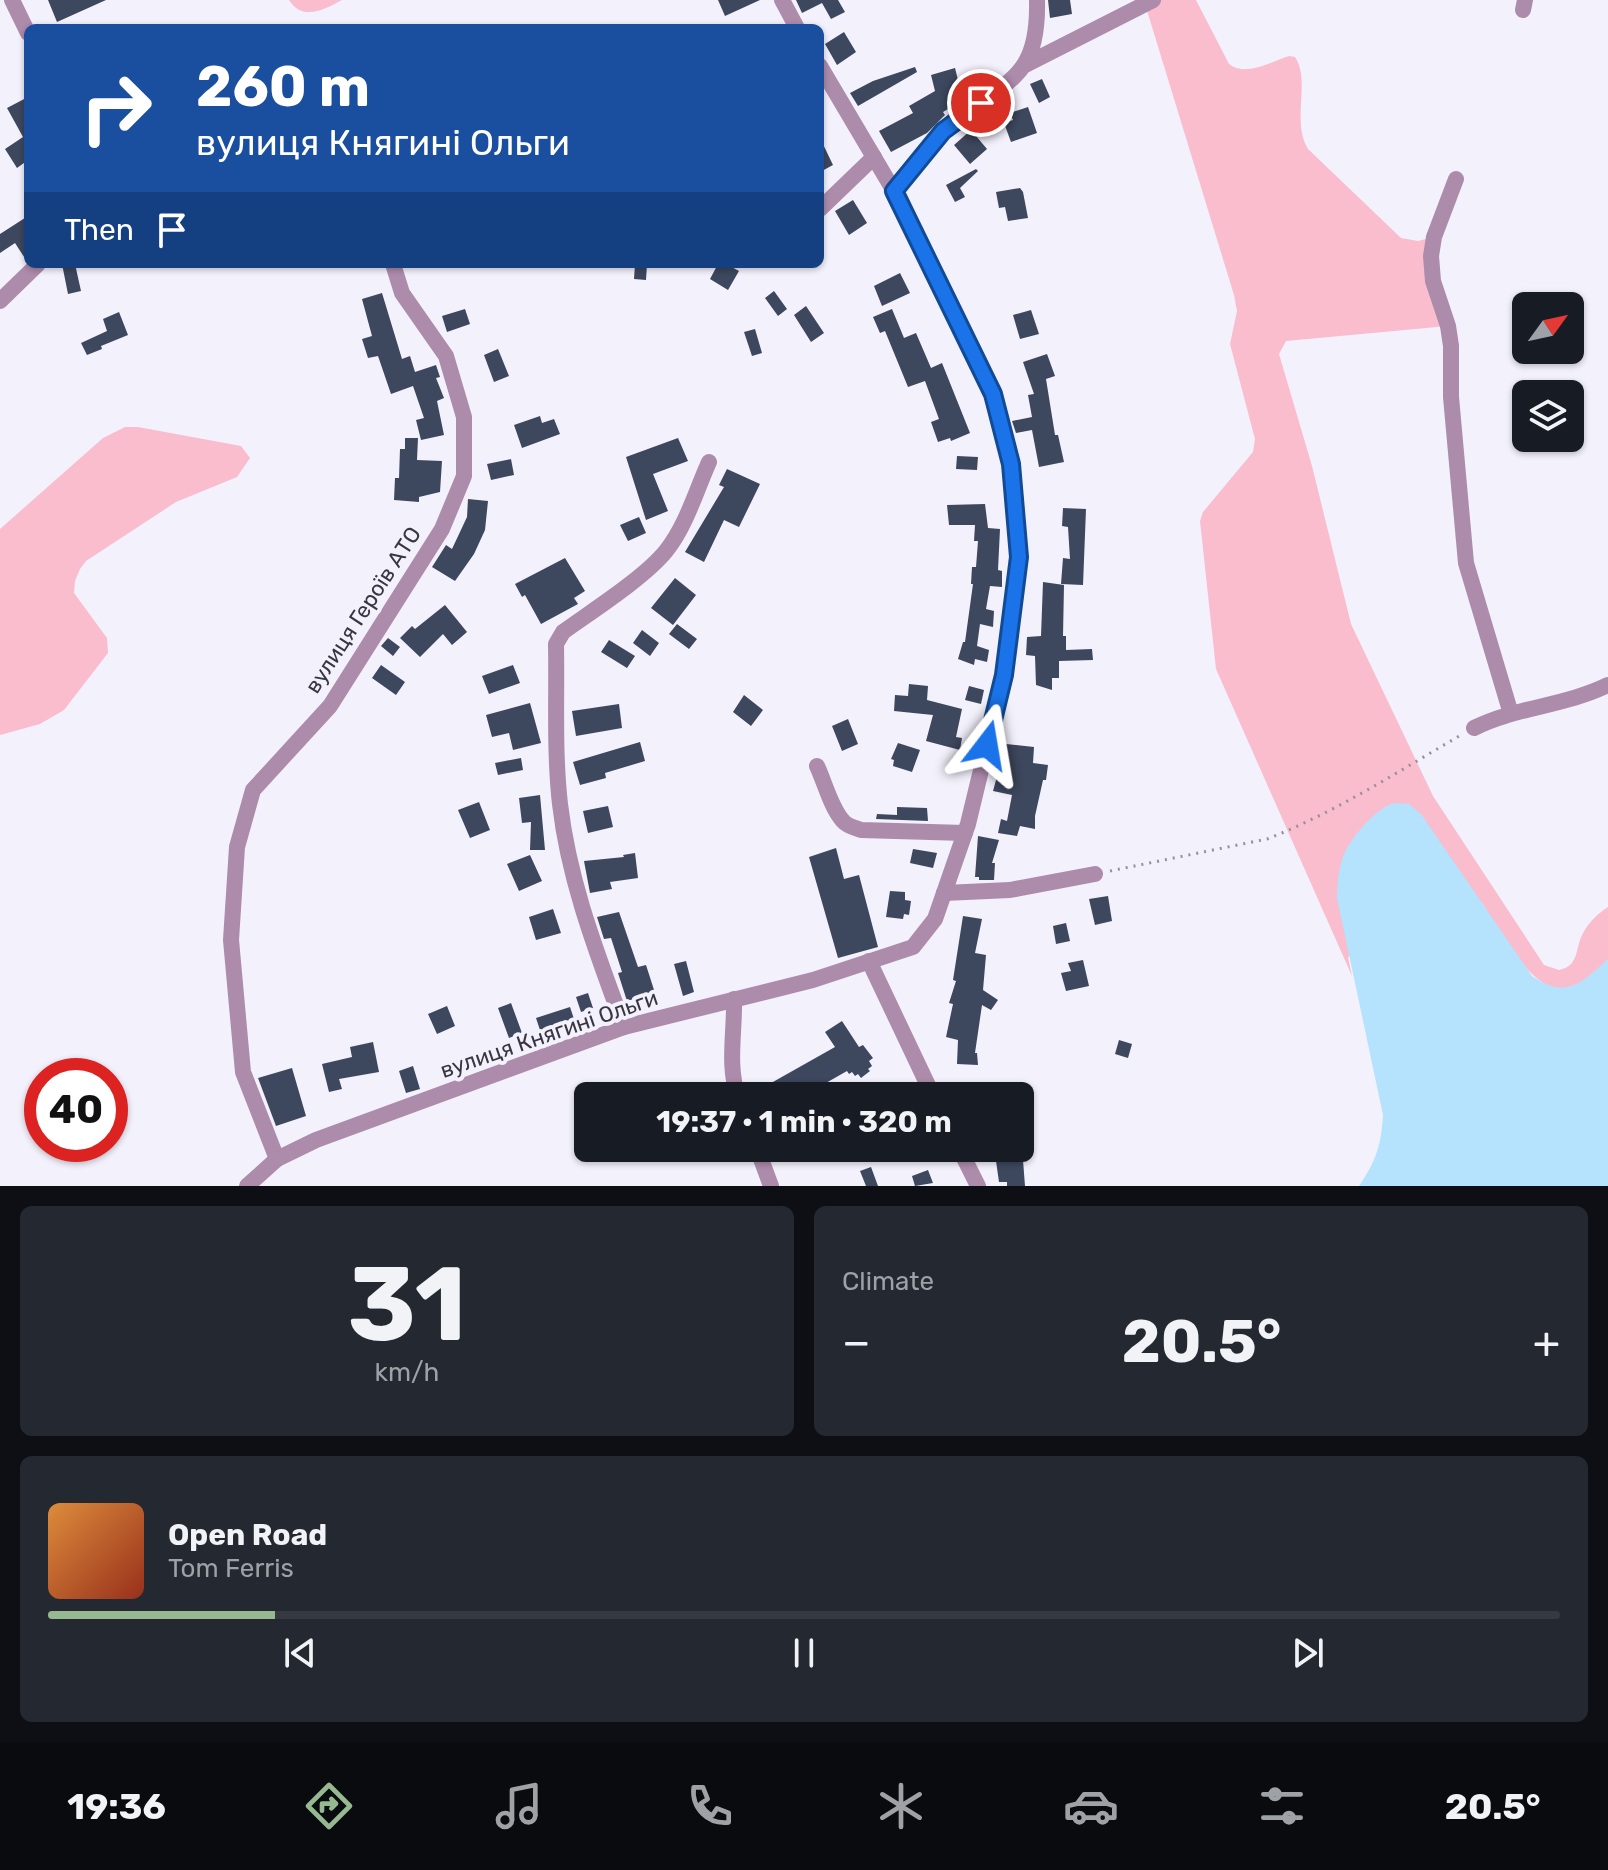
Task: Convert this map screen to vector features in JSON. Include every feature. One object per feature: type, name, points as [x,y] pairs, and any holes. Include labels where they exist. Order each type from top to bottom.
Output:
[{"type":"street","points":[[12,0],[24,25]]},
{"type":"street","points":[[782,0],[795,24]]},
{"type":"street","points":[[1024,66],[1037,36],[1037,0]]},
{"type":"street","points":[[894,191],[943,131],[1004,87],[1024,66],[1153,0]]},
{"type":"street","name":"вулиця Княгині Ольги","points":[[247,1186],[277,1159],[307,1143],[624,1027],[813,980],[913,947],[935,919],[965,833],[1004,675],[1019,557],[1015,495],[1005,435],[993,394],[894,191],[824,73]]},
{"type":"street","points":[[824,205],[874,157]]},
{"type":"street","points":[[1456,179],[1434,237],[1431,256],[1433,281],[1448,326],[1451,346],[1451,397],[1466,563],[1511,714]]},
{"type":"street","points":[[0,301],[34,268]]},
{"type":"street","name":"вулиця Героїв АТО","points":[[277,1159],[243,1072],[231,940],[237,847],[253,790],[330,706],[442,529],[464,476],[464,417],[446,356],[402,293],[394,268]]},
{"type":"street","points":[[624,1027],[582,913],[567,849],[560,801],[556,644],[563,632],[653,565],[667,550],[709,462]]},
{"type":"street","points":[[1474,728],[1608,685]]},
{"type":"street","points":[[817,766],[843,821],[851,827],[861,830],[965,833]]},
{"type":"street","points":[[944,893],[1010,890],[1095,874]]},
{"type":"street","points":[[869,961],[926,1082]]},
{"type":"street","points":[[734,999],[732,1065],[735,1082]]},
{"type":"street","points":[[762,1162],[771,1186]]},
{"type":"street","points":[[966,1162],[978,1186]]},
{"type":"path","points":[[1095,874],[1267,839],[1349,802],[1474,728]]},
{"type":"shaded area","points":[[289,0],[342,0],[321,10],[307,12],[295,7]]},
{"type":"shaded area","points":[[1153,0],[1196,0],[1229,64],[1235,68],[1250,69],[1289,56],[1295,57],[1301,78],[1301,126],[1308,149],[1401,238],[1418,241],[1434,237],[1431,256],[1448,326],[1286,341],[1279,354],[1312,466],[1351,624],[1433,796],[1544,965],[1559,970],[1570,965],[1587,927],[1608,907],[1608,963],[1577,984],[1565,988],[1553,987],[1528,971],[1482,903],[1348,957],[1352,976],[1216,669],[1200,521],[1203,512],[1253,452],[1255,439],[1230,344],[1237,311],[1234,295],[1145,4]]},
{"type":"shaded area","points":[[125,427],[241,446],[250,458],[237,477],[176,502],[86,561],[75,581],[74,593],[107,638],[108,653],[64,710],[40,724],[0,735],[0,529],[103,438]]},
{"type":"water","points":[[1394,803],[1409,804],[1421,814],[1532,976],[1555,987],[1573,986],[1608,959],[1608,1186],[1359,1186],[1377,1153],[1383,1115],[1337,898],[1338,885],[1341,865],[1353,839],[1374,815]]},
{"type":"building","points":[[48,0],[106,0],[57,22]]},
{"type":"building","points":[[718,0],[760,0],[725,16]]},
{"type":"building","points":[[796,0],[838,0],[845,12],[831,19],[822,3],[802,13]]},
{"type":"building","points":[[1048,0],[1070,0],[1072,14],[1050,18]]},
{"type":"building","points":[[844,32],[856,52],[837,65],[825,44]]},
{"type":"building","points":[[915,67],[917,72],[858,106],[850,93],[873,81]]},
{"type":"building","points":[[955,68],[960,88],[963,87],[967,98],[943,112],[945,115],[927,133],[891,152],[879,131],[913,113],[909,106],[935,91],[931,75]]},
{"type":"building","points":[[1042,79],[1050,97],[1039,103],[1030,84]]},
{"type":"building","points":[[24,99],[24,163],[17,168],[5,149],[23,137],[7,108]]},
{"type":"building","points":[[1028,107],[1037,133],[1011,142],[1004,123],[1013,120],[1010,113]]},
{"type":"building","points":[[971,130],[987,149],[970,164],[954,145]]},
{"type":"building","points":[[824,146],[833,165],[824,170]]},
{"type":"building","points":[[976,169],[978,171],[960,188],[965,197],[955,202],[946,185]]},
{"type":"building","points":[[1020,188],[1028,218],[1008,221],[1005,207],[999,208],[996,192]]},
{"type":"building","points":[[853,200],[867,223],[849,235],[835,211]]},
{"type":"building","points":[[24,219],[24,257],[15,243],[0,253],[0,234]]},
{"type":"building","points":[[63,268],[76,268],[81,291],[68,294]]},
{"type":"building","points":[[635,268],[647,268],[646,280],[634,279]]},
{"type":"building","points":[[716,268],[739,271],[728,290],[710,279]]},
{"type":"building","points":[[900,273],[910,293],[882,306],[874,286]]},
{"type":"building","points":[[774,291],[787,309],[778,316],[765,298]]},
{"type":"building","points":[[382,293],[402,359],[410,356],[415,372],[436,365],[440,377],[436,378],[444,398],[437,401],[444,435],[421,440],[416,420],[424,418],[413,386],[391,394],[378,356],[368,358],[362,339],[372,336],[362,299]]},
{"type":"building","points":[[806,306],[824,333],[811,342],[794,315]]},
{"type":"building","points":[[465,309],[470,324],[447,332],[442,316]]},
{"type":"building","points":[[892,309],[904,338],[916,333],[931,368],[942,363],[970,433],[951,441],[950,438],[938,442],[931,422],[939,419],[925,381],[908,387],[885,331],[880,333],[873,317]]},
{"type":"building","points":[[1031,310],[1039,334],[1020,339],[1013,315]]},
{"type":"building","points":[[119,312],[128,335],[87,355],[81,343],[107,331],[103,319]]},
{"type":"building","points":[[755,329],[762,353],[752,356],[744,332]]},
{"type":"building","points":[[498,349],[509,376],[494,382],[484,355]]},
{"type":"building","points":[[1047,354],[1055,376],[1046,379],[1055,435],[1058,435],[1064,462],[1039,467],[1032,430],[1016,433],[1012,421],[1032,417],[1028,395],[1034,394],[1023,362]]},
{"type":"building","points":[[540,416],[542,423],[554,419],[560,434],[522,448],[514,425]]},
{"type":"building","points":[[405,438],[418,438],[417,460],[442,461],[440,492],[419,497],[419,502],[394,500],[400,449],[405,449]]},
{"type":"building","points":[[678,438],[688,461],[653,474],[668,511],[646,520],[626,457]]},
{"type":"building","points":[[957,456],[978,457],[977,470],[956,469]]},
{"type":"building","points":[[511,459],[514,475],[491,480],[487,464]]},
{"type":"building","points":[[727,469],[760,484],[739,527],[724,520],[704,562],[685,552],[724,487],[719,485]]},
{"type":"building","points":[[468,499],[488,501],[485,530],[474,554],[455,581],[432,567],[446,545],[452,549],[467,517]]},
{"type":"building","points":[[985,504],[988,528],[1000,529],[998,570],[1002,571],[1002,587],[990,586],[986,609],[994,611],[993,627],[980,624],[977,646],[989,650],[987,662],[975,659],[974,665],[958,659],[965,642],[973,584],[972,567],[976,567],[978,541],[974,541],[975,525],[949,525],[947,505]]},
{"type":"building","points":[[1063,508],[1086,509],[1083,585],[1061,584],[1063,558],[1070,559],[1068,527],[1062,526]]},
{"type":"building","points":[[639,517],[646,533],[628,541],[620,525]]},
{"type":"building","points":[[565,558],[585,591],[574,598],[578,604],[541,624],[515,584]]},
{"type":"building","points":[[675,578],[696,595],[673,625],[651,608]]},
{"type":"building","points":[[1043,582],[1064,585],[1063,636],[1066,636],[1066,650],[1092,649],[1093,660],[1059,661],[1059,678],[1052,678],[1052,690],[1036,685],[1035,656],[1026,655],[1027,637],[1041,636]]},
{"type":"building","points":[[445,605],[467,632],[452,645],[443,634],[420,657],[400,638],[412,626],[415,629]]},
{"type":"building","points":[[677,624],[697,639],[689,649],[669,634]]},
{"type":"building","points":[[642,630],[659,643],[650,656],[633,643]]},
{"type":"building","points":[[388,638],[400,647],[393,656],[381,646]]},
{"type":"building","points":[[609,640],[635,656],[627,668],[601,652]]},
{"type":"building","points":[[381,665],[405,682],[396,695],[372,678]]},
{"type":"building","points":[[513,665],[520,683],[489,694],[482,676]]},
{"type":"building","points":[[909,684],[928,686],[927,700],[962,709],[956,737],[962,738],[960,750],[926,741],[933,715],[894,711],[895,695],[908,696]]},
{"type":"building","points":[[969,686],[984,690],[981,704],[965,700]]},
{"type":"building","points":[[744,695],[763,710],[751,726],[733,712]]},
{"type":"building","points":[[530,703],[541,743],[513,750],[509,733],[492,737],[486,715]]},
{"type":"building","points":[[619,704],[622,728],[576,736],[572,711]]},
{"type":"building","points":[[848,719],[858,744],[842,751],[832,726]]},
{"type":"building","points":[[640,742],[645,761],[605,773],[606,778],[580,785],[573,762]]},
{"type":"building","points":[[898,743],[920,750],[912,772],[893,766],[894,760],[891,759]]},
{"type":"building","points":[[1006,744],[1034,747],[1033,763],[1048,765],[1035,816],[1035,829],[1020,826],[1017,836],[998,833],[1001,819],[1007,821],[1012,795],[993,791]]},
{"type":"building","points":[[521,758],[523,770],[498,775],[495,763]]},
{"type":"building","points":[[540,795],[545,850],[530,850],[531,822],[522,823],[519,798]]},
{"type":"building","points":[[479,802],[490,830],[470,838],[458,810]]},
{"type":"building","points":[[608,806],[613,827],[588,833],[583,811]]},
{"type":"building","points":[[897,807],[927,808],[928,821],[876,819],[877,814],[897,815]]},
{"type":"building","points":[[978,836],[999,840],[992,863],[995,863],[994,880],[975,877]]},
{"type":"building","points":[[836,848],[844,879],[859,875],[878,947],[838,958],[809,857]]},
{"type":"building","points":[[913,849],[937,853],[933,868],[910,863]]},
{"type":"building","points":[[635,853],[638,878],[610,882],[612,889],[590,893],[584,861]]},
{"type":"building","points":[[530,855],[542,881],[519,891],[507,864]]},
{"type":"building","points":[[890,891],[905,892],[905,900],[911,901],[909,915],[904,914],[903,919],[886,917]]},
{"type":"building","points":[[1108,896],[1112,921],[1095,925],[1089,899]]},
{"type":"building","points":[[553,909],[561,933],[536,940],[529,917]]},
{"type":"building","points":[[619,912],[638,967],[646,965],[655,993],[627,1001],[611,938],[604,939],[597,917]]},
{"type":"building","points":[[963,916],[982,919],[975,953],[986,955],[983,990],[998,1000],[991,1010],[982,1005],[975,1053],[978,1065],[957,1064],[958,1040],[946,1037]]},
{"type":"building","points":[[1066,923],[1070,941],[1056,944],[1053,926]]},
{"type":"building","points":[[1083,960],[1089,986],[1066,991],[1061,973],[1071,971],[1068,963]]},
{"type":"building","points":[[686,961],[694,992],[683,996],[674,964]]},
{"type":"building","points":[[588,993],[593,1008],[581,1012],[576,997]]},
{"type":"building","points":[[511,1003],[522,1033],[509,1038],[498,1008]]},
{"type":"building","points":[[447,1006],[455,1026],[437,1034],[428,1014]]},
{"type":"building","points":[[570,1007],[577,1028],[543,1039],[536,1018]]},
{"type":"building","points":[[842,1021],[859,1047],[863,1045],[873,1058],[869,1061],[872,1066],[868,1069],[870,1071],[861,1078],[847,1071],[828,1082],[773,1082],[835,1047],[825,1032]]},
{"type":"building","points":[[1119,1040],[1132,1044],[1128,1058],[1115,1054]]},
{"type":"building","points":[[373,1042],[379,1072],[339,1079],[342,1089],[329,1092],[322,1064],[352,1057],[350,1047]]},
{"type":"building","points":[[468,1055],[474,1070],[463,1074],[456,1060]]},
{"type":"building","points":[[413,1066],[420,1089],[406,1093],[399,1071]]},
{"type":"building","points":[[292,1068],[306,1116],[276,1126],[258,1078]]},
{"type":"building","points":[[996,1162],[1023,1162],[1025,1186],[1007,1186],[1007,1182],[999,1182]]},
{"type":"building","points":[[871,1167],[878,1186],[866,1186],[860,1171]]},
{"type":"building","points":[[928,1170],[933,1183],[915,1186],[912,1176]]},
{"type":"route","points":[[981,103],[943,131],[894,191],[993,394],[1011,464],[1019,557],[1004,675],[987,745]]}]
